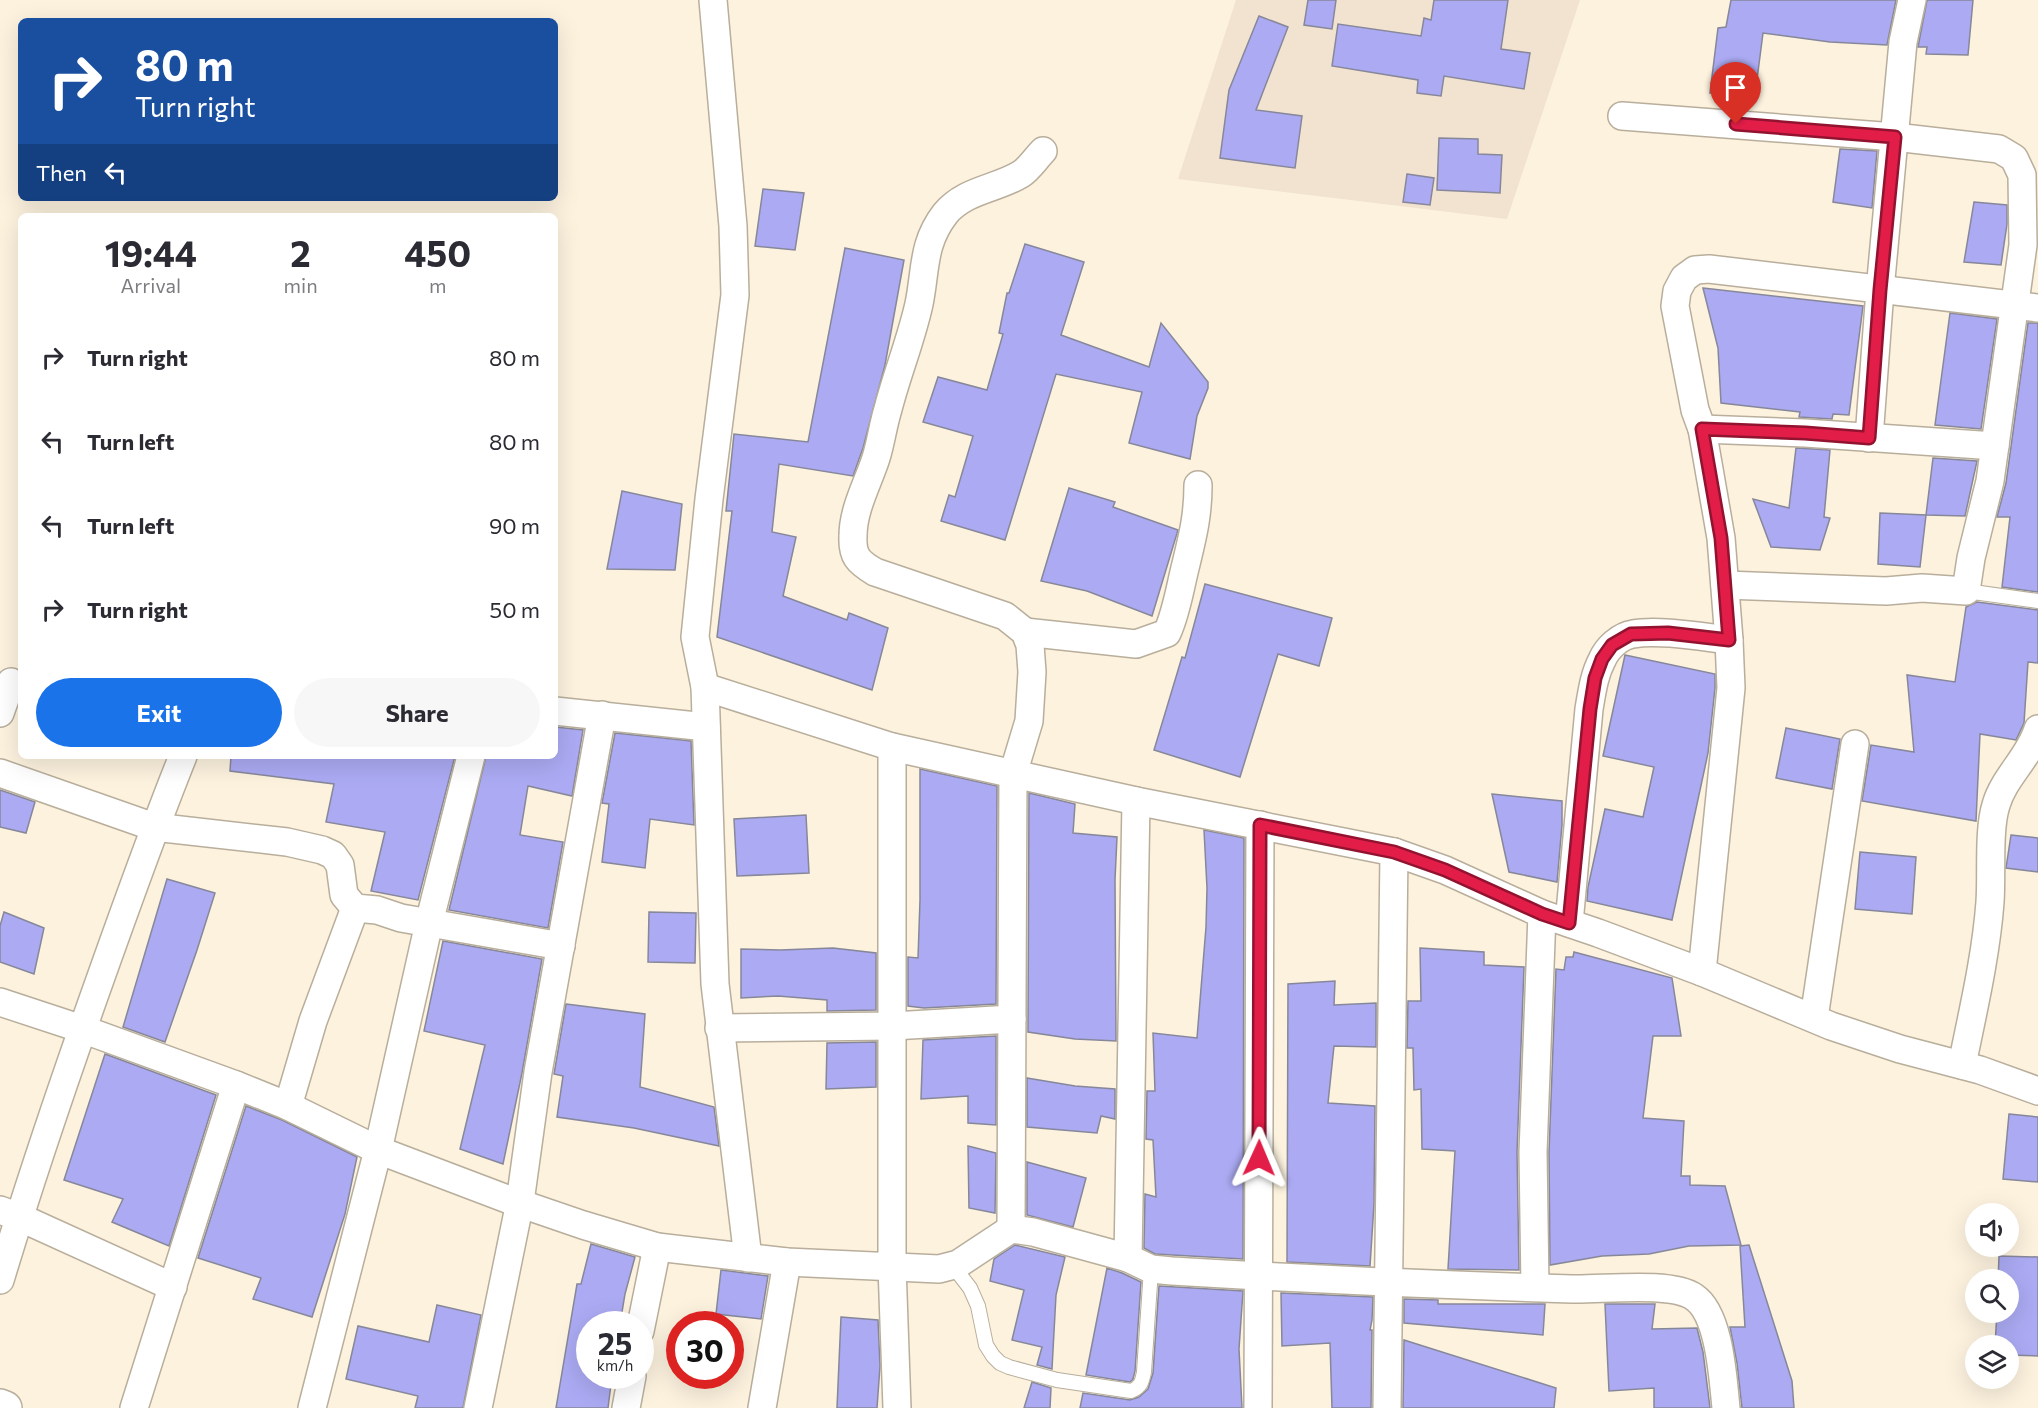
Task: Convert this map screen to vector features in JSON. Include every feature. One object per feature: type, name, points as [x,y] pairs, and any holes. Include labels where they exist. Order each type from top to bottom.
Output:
[{"type":"main road","points":[[0,1406],[5,1408]]},
{"type":"street","points":[[713,0],[733,226],[735,295],[709,499],[695,637],[705,687],[715,984],[748,1258]]},
{"type":"street","points":[[1869,438],[1903,42],[1912,0]]},
{"type":"street","points":[[1622,116],[1895,137],[1999,149],[2014,158],[2022,175],[2026,307],[1995,446],[1990,481],[1971,558],[1966,591],[1922,588],[1886,591],[1725,585]]},
{"type":"street","points":[[1011,1229],[1013,774],[1029,721],[1032,672],[1030,645],[1025,632],[1005,616],[875,572],[859,562],[854,552],[853,535],[860,504],[912,332],[926,252],[933,231],[947,212],[973,193],[1022,174],[1043,151]]},
{"type":"street","points":[[1702,972],[1731,687],[1721,538],[1702,429],[1695,410],[1675,306],[1677,291],[1684,278],[1695,270],[1710,269],[2026,307]]},
{"type":"street","points":[[1702,429],[1805,433],[1995,446]]},
{"type":"street","points":[[1025,632],[1136,644],[1167,633],[1174,618],[1193,539],[1198,513],[1198,484]]},
{"type":"street","points":[[1569,923],[1590,709],[1595,678],[1602,659],[1612,645],[1631,634],[1668,633],[1729,640]]},
{"type":"street","points":[[0,713],[11,681]]},
{"type":"street","points":[[705,687],[892,747],[1136,801],[1394,852],[1445,870],[1542,914],[1702,972],[1814,1018],[1900,1049],[1980,1070],[2038,1091]]},
{"type":"street","points":[[558,711],[706,727]]},
{"type":"street","points":[[478,1408],[520,1202],[538,1072],[602,715]]},
{"type":"street","points":[[1962,1065],[1976,997],[1990,904],[1995,807],[2001,792],[2026,772],[2025,757],[2038,729]]},
{"type":"street","points":[[1814,1018],[1855,744]]},
{"type":"street","points":[[892,747],[892,1266],[897,1408]]},
{"type":"street","points":[[0,1280],[9,1214],[82,1029],[154,827],[182,759]]},
{"type":"street","points":[[312,1408],[378,1150],[429,923],[470,759]]},
{"type":"street","points":[[0,772],[154,827],[287,842],[322,850],[333,855],[340,865],[344,895],[355,908],[377,910],[401,918],[561,946]]},
{"type":"street","points":[[1128,1258],[1136,801]]},
{"type":"street","points":[[1258,1408],[1260,825]]},
{"type":"street","points":[[1387,1408],[1394,852]]},
{"type":"street","points":[[288,1106],[313,1021],[355,908]]},
{"type":"street","points":[[1535,1287],[1533,1152],[1542,914]]},
{"type":"street","points":[[0,1002],[236,1085],[288,1106],[378,1150],[507,1199],[657,1247],[786,1262],[939,1269],[953,1266],[1011,1229],[1032,1232],[1128,1258],[1151,1269],[1257,1276],[1574,1289],[1652,1288],[1679,1291],[1695,1297],[1713,1326],[1721,1359],[1726,1408]]},
{"type":"street","points":[[720,1028],[893,1026],[1012,1019]]},
{"type":"street","points":[[134,1408],[236,1085]]},
{"type":"street","points":[[9,1214],[173,1287]]},
{"type":"street","points":[[644,1311],[657,1247]]},
{"type":"street","points":[[762,1408],[786,1262]]},
{"type":"street","points":[[626,1408],[630,1389]]},
{"type":"lane","points":[[1966,591],[2038,601]]},
{"type":"lane","points":[[953,1266],[970,1288],[978,1306],[987,1345],[1000,1363],[1057,1380],[1131,1391],[1137,1389],[1141,1384],[1144,1372],[1151,1269]]},
{"type":"shaded area","points":[[1236,0],[1580,0],[1507,219],[1178,179]]},
{"type":"building","points":[[1308,0],[1336,0],[1332,29],[1304,25]]},
{"type":"building","points":[[1434,0],[1508,0],[1501,49],[1530,53],[1524,89],[1444,76],[1441,96],[1417,93],[1418,80],[1332,66],[1338,24],[1421,36],[1424,18],[1431,20]]},
{"type":"building","points":[[1731,0],[1896,0],[1887,45],[1830,42],[1763,33],[1755,95],[1710,93],[1718,28],[1726,27]]},
{"type":"building","points":[[1927,0],[1973,0],[1968,55],[1926,54],[1927,47],[1918,47]]},
{"type":"building","points":[[1259,16],[1288,27],[1256,110],[1302,116],[1295,168],[1220,158],[1229,90]]},
{"type":"building","points":[[1439,138],[1478,139],[1478,154],[1502,155],[1500,193],[1437,190]]},
{"type":"building","points":[[1840,149],[1877,151],[1872,208],[1833,202]]},
{"type":"building","points":[[1407,174],[1434,178],[1430,205],[1403,202]]},
{"type":"building","points":[[763,189],[804,193],[795,250],[755,246]]},
{"type":"building","points":[[1974,202],[2007,205],[2007,224],[2001,265],[1964,262]]},
{"type":"building","points":[[1025,244],[1084,262],[1061,335],[1149,367],[1161,323],[1208,382],[1208,388],[1197,416],[1190,459],[1129,443],[1142,392],[1056,374],[1005,540],[941,521],[949,495],[955,497],[973,436],[923,422],[938,377],[987,390],[1003,334],[999,333],[1007,293],[1009,293]]},
{"type":"building","points":[[845,248],[904,260],[885,365],[863,448],[853,476],[779,464],[772,532],[796,537],[783,596],[847,620],[849,613],[888,628],[872,690],[717,637],[732,511],[726,511],[734,434],[808,442]]},
{"type":"building","points":[[1703,288],[1863,306],[1849,415],[1833,414],[1832,419],[1799,417],[1800,412],[1721,403],[1718,348]]},
{"type":"building","points":[[1950,313],[1997,319],[1981,429],[1935,425]]},
{"type":"building","points":[[2028,323],[2038,323],[2038,592],[2002,587],[2010,517],[1997,517],[2006,483]]},
{"type":"building","points":[[1796,448],[1830,450],[1824,517],[1830,518],[1820,550],[1771,547],[1753,499],[1789,508]]},
{"type":"building","points":[[1933,458],[1977,461],[1965,516],[1926,515]]},
{"type":"building","points":[[1069,488],[1115,502],[1113,507],[1178,530],[1152,616],[1087,591],[1041,581]]},
{"type":"building","points":[[622,491],[682,504],[675,570],[607,569]]},
{"type":"building","points":[[1880,513],[1926,515],[1920,567],[1878,564]]},
{"type":"building","points":[[1205,584],[1332,618],[1319,666],[1278,654],[1240,777],[1154,750],[1182,657],[1185,658]]},
{"type":"building","points":[[1977,602],[2038,610],[2038,663],[2028,662],[2024,723],[2016,740],[1980,734],[1976,821],[1862,801],[1871,745],[1914,752],[1907,675],[1955,682],[1966,607]]},
{"type":"building","points":[[1625,655],[1715,674],[1708,753],[1672,920],[1587,901],[1605,809],[1643,817],[1654,767],[1603,756]]},
{"type":"building","points":[[558,727],[583,730],[572,796],[528,786],[520,835],[563,842],[548,928],[449,910],[485,759],[558,759]]},
{"type":"building","points":[[1786,728],[1840,739],[1832,789],[1776,778]]},
{"type":"building","points":[[615,733],[691,741],[694,825],[650,819],[645,868],[602,862],[609,804],[602,803]]},
{"type":"building","points":[[231,759],[454,759],[418,900],[371,891],[385,832],[326,822],[334,784],[230,771]]},
{"type":"building","points":[[920,769],[997,786],[996,1004],[924,1008],[908,1006],[908,957],[918,958]]},
{"type":"building","points":[[0,790],[35,802],[26,833],[0,827]]},
{"type":"building","points":[[1029,793],[1075,804],[1073,833],[1117,837],[1116,1041],[1075,1039],[1028,1032]]},
{"type":"building","points":[[1492,794],[1562,801],[1557,882],[1509,872]]},
{"type":"building","points":[[806,815],[809,873],[737,876],[734,819]]},
{"type":"building","points":[[1204,830],[1244,838],[1243,1259],[1155,1254],[1144,1248],[1145,1194],[1156,1197],[1153,1140],[1146,1139],[1147,1091],[1155,1091],[1153,1033],[1197,1038],[1206,927],[1207,888]]},
{"type":"building","points":[[2011,835],[2038,838],[2038,872],[2006,868]]},
{"type":"building","points":[[1860,852],[1916,857],[1912,914],[1855,909]]},
{"type":"building","points":[[167,879],[215,893],[165,1042],[123,1027]]},
{"type":"building","points":[[4,912],[44,928],[34,974],[0,962],[0,926]]},
{"type":"building","points":[[649,912],[696,913],[695,963],[648,962]]},
{"type":"building","points":[[443,941],[542,959],[503,1164],[460,1149],[485,1045],[424,1031]]},
{"type":"building","points":[[833,948],[876,953],[876,1010],[827,1011],[827,1000],[778,996],[741,998],[741,949]]},
{"type":"building","points":[[1420,948],[1484,952],[1484,965],[1524,967],[1517,1152],[1519,1270],[1448,1269],[1455,1151],[1422,1149],[1421,1089],[1414,1090],[1413,1048],[1407,1048],[1408,1001],[1421,1001]]},
{"type":"building","points":[[1574,952],[1672,978],[1681,1036],[1653,1036],[1643,1118],[1684,1121],[1681,1176],[1690,1176],[1690,1185],[1725,1186],[1741,1245],[1689,1246],[1649,1254],[1602,1256],[1550,1265],[1549,1152],[1556,969],[1564,970],[1566,957],[1573,957]]},
{"type":"building","points":[[1335,981],[1334,1005],[1376,1003],[1376,1047],[1334,1046],[1328,1103],[1375,1106],[1374,1204],[1370,1266],[1287,1262],[1288,984]]},
{"type":"building","points":[[566,1004],[645,1014],[640,1087],[714,1107],[719,1146],[634,1128],[557,1117],[563,1076],[554,1074]]},
{"type":"building","points":[[996,1036],[996,1125],[968,1123],[968,1096],[921,1099],[923,1040]]},
{"type":"building","points":[[876,1042],[876,1087],[826,1089],[827,1043]]},
{"type":"building","points":[[105,1054],[216,1095],[169,1246],[112,1222],[123,1199],[64,1180]]},
{"type":"building","points":[[1027,1078],[1075,1086],[1115,1089],[1115,1119],[1101,1116],[1097,1133],[1027,1127]]},
{"type":"building","points":[[246,1106],[282,1120],[357,1157],[345,1214],[312,1317],[253,1299],[261,1278],[198,1258]]},
{"type":"building","points":[[2009,1114],[2038,1117],[2038,1182],[2003,1179]]},
{"type":"building","points":[[968,1146],[996,1153],[995,1213],[969,1208]]},
{"type":"building","points":[[1027,1162],[1086,1178],[1073,1227],[1027,1215]]},
{"type":"building","points":[[591,1244],[635,1257],[622,1311],[576,1311],[576,1389],[610,1389],[608,1408],[556,1408],[577,1284],[581,1284]]},
{"type":"building","points":[[1015,1245],[1065,1257],[1056,1295],[1052,1369],[1037,1365],[1042,1347],[1012,1340],[1024,1290],[990,1281],[994,1259]]},
{"type":"building","points":[[1749,1245],[1792,1381],[1794,1408],[1742,1408],[1730,1327],[1745,1327],[1740,1246]]},
{"type":"building","points":[[1999,1257],[2038,1257],[2038,1356],[2019,1355],[2019,1335],[1996,1335],[1996,1323],[2019,1323],[2019,1269],[1998,1269]]},
{"type":"building","points":[[1107,1268],[1141,1282],[1135,1371],[1130,1382],[1086,1375]]},
{"type":"building","points":[[721,1270],[768,1276],[761,1319],[744,1317],[744,1311],[716,1311]]},
{"type":"building","points":[[1159,1286],[1243,1291],[1239,1349],[1242,1408],[1080,1408],[1083,1393],[1130,1400],[1139,1397],[1148,1389],[1153,1373]]},
{"type":"building","points":[[1281,1293],[1373,1297],[1370,1330],[1372,1330],[1371,1408],[1332,1408],[1330,1343],[1282,1346]]},
{"type":"building","points":[[1404,1299],[1438,1300],[1438,1304],[1545,1304],[1543,1335],[1404,1323]]},
{"type":"building","points":[[1605,1304],[1655,1304],[1652,1329],[1697,1328],[1703,1352],[1710,1408],[1654,1408],[1654,1388],[1609,1391]]},
{"type":"building","points":[[437,1305],[481,1315],[463,1408],[415,1408],[418,1396],[346,1379],[358,1326],[429,1342]]},
{"type":"building","points":[[841,1317],[878,1320],[880,1366],[877,1408],[837,1408]]},
{"type":"building","points":[[1404,1340],[1556,1388],[1554,1408],[1403,1408]]},
{"type":"building","points":[[1032,1382],[1051,1388],[1050,1408],[1024,1408]]},
{"type":"route","points":[[1259,1158],[1260,825],[1394,852],[1445,870],[1542,914],[1569,923],[1590,709],[1595,678],[1602,659],[1612,645],[1631,634],[1668,633],[1729,640],[1721,538],[1702,429],[1869,438],[1895,137],[1736,124]]}]
